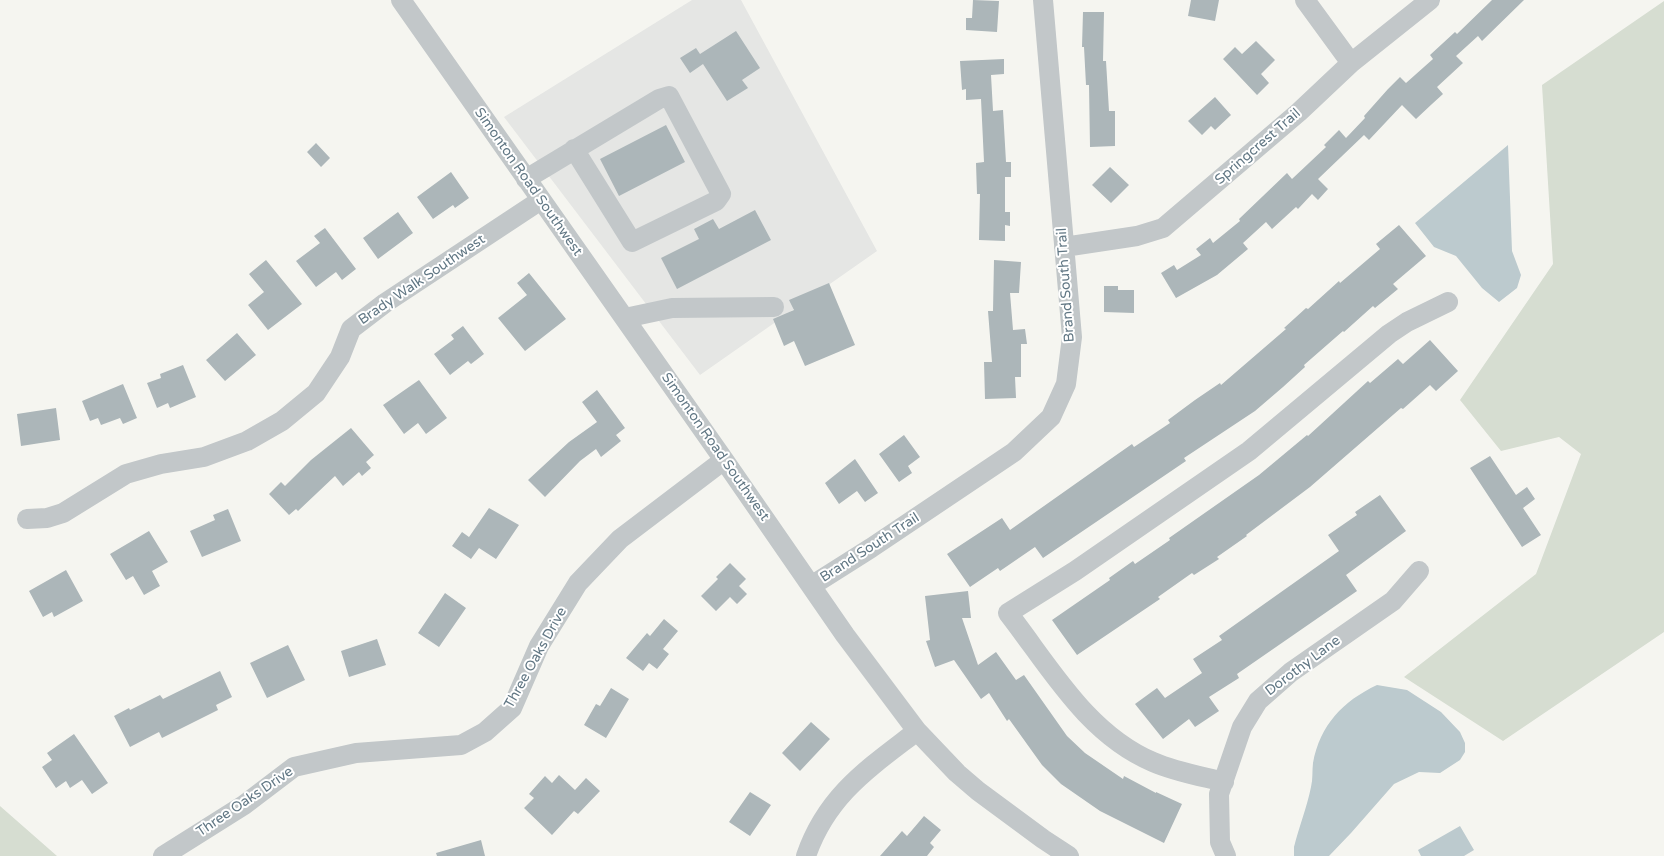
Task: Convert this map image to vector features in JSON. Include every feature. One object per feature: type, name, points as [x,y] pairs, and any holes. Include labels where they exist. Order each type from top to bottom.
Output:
[{"type":"street","name":"Simonton Road Southwest","points":[[400,0],[625,318],[879,683],[917,731],[946,762],[978,791],[1043,839],[1069,856]]},
{"type":"street","name":"Brand South Trail","points":[[811,586],[871,548],[1014,452],[1051,417],[1066,384],[1072,337],[1043,0]]},
{"type":"street","points":[[1304,0],[1351,63]]},
{"type":"street","name":"Springcrest Trail","points":[[1064,248],[1137,236],[1163,228],[1299,112],[1351,63],[1430,0]]},
{"type":"street","points":[[526,179],[574,149],[659,99],[669,96],[721,194],[716,201],[632,242],[574,149]]},
{"type":"street","name":"Brady Walk Southwest","points":[[27,520],[47,518],[63,512],[126,474],[161,464],[204,457],[247,442],[282,421],[316,393],[340,357],[351,329],[385,303],[541,200]]},
{"type":"street","points":[[1224,782],[1152,762],[1134,753],[1108,734],[1081,710],[1008,613],[1075,571],[1249,452],[1389,334],[1407,322],[1448,302]]},
{"type":"street","points":[[625,318],[672,308],[774,307]]},
{"type":"street","name":"Three Oaks Drive","points":[[163,856],[244,805],[294,768],[356,753],[461,745],[485,732],[512,708],[540,646],[578,583],[620,539],[724,460]]},
{"type":"street","name":"Dorothy Lane","points":[[1226,856],[1220,842],[1220,794],[1242,727],[1258,701],[1291,672],[1394,601],[1419,571]]},
{"type":"street","points":[[806,856],[816,832],[839,796],[858,777],[917,731]]},
{"type":"shaded area","points":[[692,0],[741,0],[877,251],[700,375],[504,117]]},
{"type":"shaded area","points":[[1664,1],[1664,632],[1503,741],[1404,677],[1536,574],[1581,454],[1559,437],[1501,451],[1460,400],[1553,264],[1542,85]]},
{"type":"shaded area","points":[[1508,145],[1512,251],[1521,275],[1517,288],[1499,302],[1482,288],[1456,256],[1434,247],[1415,223]]},
{"type":"shaded area","points":[[1377,685],[1407,690],[1441,712],[1460,732],[1465,743],[1465,752],[1460,760],[1440,773],[1419,772],[1394,784],[1329,856],[1294,856],[1294,847],[1312,784],[1313,763],[1316,749],[1321,737],[1327,726],[1344,707],[1365,691]]},
{"type":"shaded area","points":[[0,806],[57,856],[0,856]]},
{"type":"shaded area","points":[[1460,826],[1474,850],[1464,856],[1421,856],[1418,850]]},
{"type":"building","points":[[973,0],[999,1],[997,32],[966,30],[966,18],[972,18]]},
{"type":"building","points":[[1191,0],[1219,0],[1215,21],[1188,16]]},
{"type":"building","points":[[1492,0],[1524,0],[1482,41],[1478,36],[1456,56],[1463,63],[1437,87],[1443,94],[1416,119],[1402,105],[1369,140],[1364,135],[1318,179],[1328,189],[1318,200],[1312,194],[1298,209],[1296,207],[1272,229],[1266,222],[1243,243],[1248,249],[1217,275],[1176,298],[1161,273],[1174,265],[1177,270],[1201,255],[1196,249],[1210,238],[1213,243],[1240,221],[1239,219],[1287,173],[1292,179],[1326,147],[1324,145],[1339,130],[1346,138],[1400,77],[1406,83],[1433,59],[1430,55],[1455,32],[1457,34]]},
{"type":"building","points":[[1083,12],[1104,12],[1103,61],[1106,61],[1109,111],[1115,111],[1115,146],[1090,147],[1089,85],[1086,85],[1084,47],[1082,47]]},
{"type":"building","points":[[736,31],[760,68],[742,80],[748,88],[727,101],[703,64],[690,73],[680,58],[696,48],[700,54]]},
{"type":"building","points":[[1256,41],[1275,60],[1261,74],[1269,83],[1257,95],[1223,59],[1235,47],[1242,54]]},
{"type":"building","points":[[1004,59],[1004,74],[991,75],[993,111],[1003,110],[1006,162],[1011,162],[1011,177],[1005,177],[1005,212],[1010,212],[1010,226],[1005,225],[1005,241],[979,240],[980,194],[977,194],[976,163],[984,162],[981,99],[966,100],[966,89],[962,90],[960,61]]},
{"type":"building","points":[[1215,97],[1231,115],[1215,130],[1211,126],[1202,135],[1188,121]]},
{"type":"building","points":[[666,125],[685,162],[619,196],[600,159]]},
{"type":"building","points":[[316,143],[330,158],[321,167],[307,152]]},
{"type":"building","points":[[1110,167],[1129,185],[1111,203],[1092,185]]},
{"type":"building","points":[[451,172],[469,198],[455,208],[453,205],[433,219],[417,197]]},
{"type":"building","points":[[755,210],[771,240],[677,289],[661,258],[699,239],[694,229],[713,219],[719,229]]},
{"type":"building","points":[[398,212],[413,233],[378,259],[363,238]]},
{"type":"building","points":[[1399,225],[1426,256],[1393,284],[1398,289],[1375,308],[1373,306],[1344,332],[1343,331],[1255,411],[1184,458],[1186,461],[1043,558],[1035,547],[1000,571],[998,568],[970,587],[947,554],[1002,518],[1010,530],[1132,444],[1134,447],[1170,423],[1168,420],[1220,383],[1221,385],[1286,329],[1284,328],[1306,308],[1308,309],[1339,281],[1340,283],[1380,249],[1376,244]]},
{"type":"building","points":[[325,228],[356,269],[342,280],[336,272],[316,287],[296,261],[320,243],[314,236]]},
{"type":"building","points":[[266,260],[302,304],[268,330],[248,305],[264,292],[249,274]]},
{"type":"building","points":[[994,260],[1021,262],[1019,293],[1010,293],[1013,330],[1025,329],[1027,344],[1021,344],[1021,377],[1015,377],[1016,398],[985,399],[984,362],[992,362],[988,311],[993,311]]},
{"type":"building","points":[[529,273],[566,319],[525,351],[498,318],[527,295],[517,283]]},
{"type":"building","points":[[829,283],[855,345],[805,366],[794,341],[784,346],[773,319],[794,310],[789,300]]},
{"type":"building","points":[[1104,286],[1118,286],[1118,290],[1134,290],[1134,313],[1104,312]]},
{"type":"building","points":[[463,326],[484,354],[471,364],[468,361],[450,375],[434,354],[454,339],[451,335]]},
{"type":"building","points":[[237,333],[256,355],[225,381],[206,360]]},
{"type":"building","points":[[1430,340],[1458,371],[1436,391],[1430,385],[1403,409],[1401,408],[1310,487],[1246,535],[1247,536],[1217,557],[1219,559],[1194,575],[1192,573],[1158,597],[1160,599],[1077,655],[1052,620],[1110,580],[1109,578],[1133,561],[1135,564],[1170,540],[1169,538],[1259,475],[1307,435],[1308,436],[1368,381],[1370,383],[1398,359],[1403,364]]},
{"type":"building","points":[[183,365],[196,397],[170,408],[168,403],[157,408],[147,383],[161,378],[160,374]]},
{"type":"building","points":[[419,380],[447,418],[426,434],[418,423],[404,434],[383,405]]},
{"type":"building","points":[[123,384],[137,418],[123,424],[120,418],[101,425],[98,418],[90,421],[82,401]]},
{"type":"building","points":[[597,390],[625,428],[616,435],[621,441],[601,457],[596,449],[580,461],[545,497],[528,480],[569,442],[597,422],[582,402]]},
{"type":"building","points":[[56,408],[60,440],[21,446],[17,414]]},
{"type":"building","points":[[351,428],[374,455],[366,462],[371,468],[362,476],[359,472],[343,486],[335,476],[298,511],[296,509],[289,515],[269,494],[281,482],[285,486],[311,460]]},
{"type":"building","points":[[904,435],[920,457],[908,466],[912,473],[899,482],[879,454]]},
{"type":"building","points":[[1490,456],[1516,495],[1527,487],[1535,499],[1523,508],[1541,535],[1522,547],[1470,468]]},
{"type":"building","points":[[855,459],[878,493],[865,502],[857,491],[839,504],[825,483]]},
{"type":"building","points":[[1380,495],[1406,531],[1346,575],[1357,591],[1237,674],[1239,678],[1209,697],[1219,711],[1195,727],[1189,719],[1163,739],[1135,704],[1157,688],[1165,698],[1202,673],[1193,659],[1222,640],[1219,636],[1339,551],[1328,535],[1357,515],[1355,512]]},
{"type":"building","points":[[489,508],[519,525],[496,559],[479,548],[471,559],[452,546],[462,532],[469,537]]},
{"type":"building","points":[[228,509],[241,541],[202,557],[190,531],[215,520],[213,515]]},
{"type":"building","points":[[149,531],[168,562],[152,571],[160,586],[144,595],[133,576],[126,580],[110,554]]},
{"type":"building","points":[[730,563],[746,579],[739,586],[747,594],[737,604],[730,597],[716,611],[701,596],[718,579],[716,577]]},
{"type":"building","points":[[66,570],[83,601],[54,617],[52,612],[43,617],[29,591]]},
{"type":"building","points":[[968,591],[971,618],[962,618],[978,665],[996,652],[1016,680],[1024,675],[1067,736],[1085,753],[1123,779],[1124,776],[1156,793],[1182,804],[1164,843],[1100,811],[1061,784],[1042,765],[1009,719],[1007,721],[989,693],[981,699],[954,660],[935,667],[926,641],[930,640],[925,596]]},
{"type":"building","points":[[445,593],[466,608],[439,647],[418,633]]},
{"type":"building","points":[[664,619],[678,631],[663,649],[669,654],[657,669],[649,663],[643,671],[626,658],[647,633],[650,636]]},
{"type":"building","points":[[377,639],[386,665],[349,677],[341,651]]},
{"type":"building","points":[[288,645],[305,680],[267,698],[250,663]]},
{"type":"building","points":[[220,671],[232,697],[216,705],[218,710],[162,738],[159,732],[130,747],[114,716],[160,695],[163,699]]},
{"type":"building","points":[[611,688],[629,699],[606,738],[584,725],[596,704],[600,706]]},
{"type":"building","points":[[811,722],[830,739],[800,771],[782,753]]},
{"type":"building","points":[[74,734],[108,783],[92,794],[82,780],[70,788],[66,781],[56,788],[42,767],[52,760],[47,753]]},
{"type":"building","points":[[559,775],[575,790],[586,778],[600,791],[578,814],[574,811],[552,835],[524,808],[534,798],[529,794],[545,776],[552,783]]},
{"type":"building","points":[[750,792],[771,805],[750,836],[729,822]]},
{"type":"building","points":[[924,816],[941,830],[930,843],[934,847],[927,856],[880,856],[902,831],[907,836]]},
{"type":"building","points":[[481,840],[485,856],[437,856],[436,853]]}]
